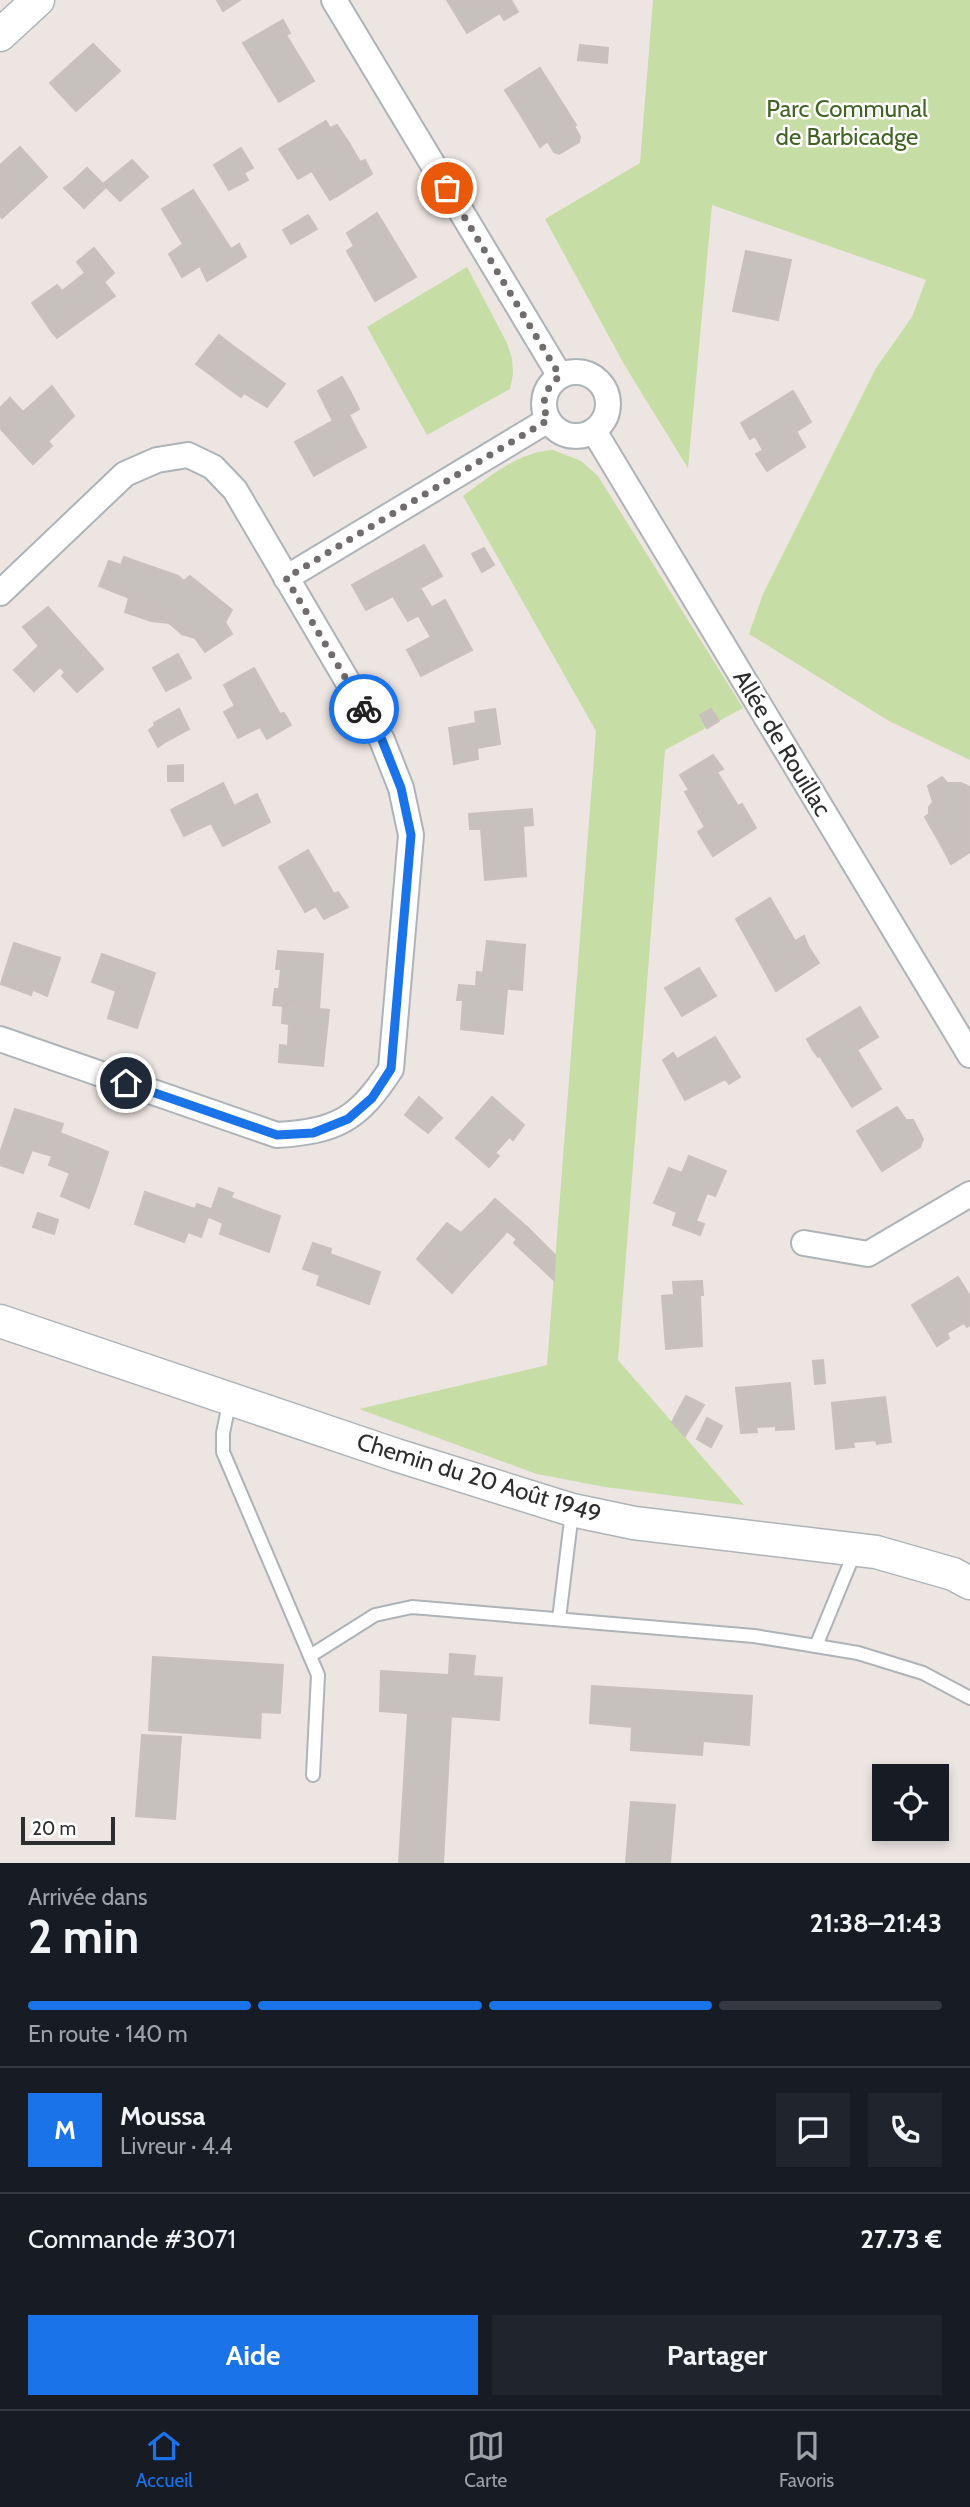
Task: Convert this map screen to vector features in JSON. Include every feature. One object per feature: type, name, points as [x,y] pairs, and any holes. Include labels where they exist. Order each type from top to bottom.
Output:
[{"type":"street","points":[[0,35],[38,0]]},
{"type":"street","points":[[334,0],[560,376]]},
{"type":"street","points":[[579,371],[597,379],[604,387],[608,396],[607,415],[594,431],[582,436],[569,436],[557,430],[548,420],[545,396],[548,388],[560,376],[579,371]]},
{"type":"street","points":[[286,578],[548,420]]},
{"type":"street","name":"Allée de Rouillac","points":[[594,431],[970,1055]]},
{"type":"street","points":[[0,593],[125,474],[157,460],[188,454],[213,467],[235,490],[382,740],[401,788],[411,835],[391,1069],[372,1098],[348,1119],[313,1133],[277,1135],[0,1039]]},
{"type":"street","points":[[804,1243],[868,1254],[970,1194]]},
{"type":"street","name":"Chemin du 20 Août 1949","points":[[0,1321],[396,1455],[572,1510],[634,1523],[876,1552],[953,1574],[970,1583]]},
{"type":"lane","points":[[230,1399],[223,1433],[223,1452],[318,1675],[313,1775]]},
{"type":"lane","points":[[559,1619],[572,1510]]},
{"type":"lane","points":[[816,1646],[856,1549]]},
{"type":"lane","points":[[310,1656],[375,1615],[412,1607],[754,1636],[816,1646],[858,1653],[923,1674],[970,1698]]},
{"type":"green space","name":"Parc Communal de Barbicadge","points":[[653,0],[970,0],[970,760],[889,721],[749,634],[763,594],[876,368],[912,317],[926,280],[712,205],[688,468],[625,366],[545,219],[640,163]]},
{"type":"green space","points":[[467,267],[507,343],[512,358],[510,389],[427,435],[367,327]]},
{"type":"green space","points":[[553,450],[581,461],[598,476],[743,708],[665,750],[618,1360],[744,1505],[605,1487],[537,1474],[359,1409],[547,1365],[596,731],[463,496],[517,460]]},
{"type":"building","points":[[217,0],[240,0],[223,11]]},
{"type":"building","points":[[447,0],[511,0],[518,12],[504,20],[500,13],[467,33]]},
{"type":"building","points":[[283,20],[290,33],[286,35],[314,81],[279,102],[243,43]]},
{"type":"building","points":[[93,44],[120,71],[76,111],[50,83]]},
{"type":"building","points":[[580,45],[608,48],[607,63],[578,60]]},
{"type":"building","points":[[540,68],[576,125],[545,143],[530,119],[525,122],[505,90]]},
{"type":"building","points":[[530,119],[545,143],[540,147],[525,122]]},
{"type":"building","points":[[326,121],[341,148],[349,143],[360,162],[365,160],[372,174],[337,196],[319,167],[298,179],[279,149]]},
{"type":"building","points":[[337,125],[349,143],[341,148],[330,128]]},
{"type":"building","points":[[574,126],[580,137],[579,142],[559,154],[554,152],[548,142]]},
{"type":"building","points":[[20,147],[47,177],[2,218],[0,165]]},
{"type":"building","points":[[241,148],[253,168],[244,173],[248,180],[229,190],[214,165]]},
{"type":"building","points":[[132,160],[148,177],[120,201],[103,184]]},
{"type":"building","points":[[319,167],[337,196],[330,200],[312,171]]},
{"type":"building","points":[[87,168],[106,187],[91,201],[72,182]]},
{"type":"building","points":[[72,182],[91,201],[84,208],[64,188]]},
{"type":"building","points":[[193,190],[231,249],[239,244],[246,257],[207,281],[200,266],[182,277],[169,254],[183,244],[162,209]]},
{"type":"building","points":[[377,213],[416,277],[375,301],[347,251],[354,246],[347,233]]},
{"type":"building","points":[[308,215],[317,229],[291,244],[283,230]]},
{"type":"building","points":[[94,248],[114,273],[104,282],[115,296],[84,318],[79,311],[52,332],[32,303],[57,285],[62,291],[85,273],[77,262]]},
{"type":"building","points":[[746,251],[791,260],[778,320],[733,311]]},
{"type":"building","points":[[79,311],[84,318],[57,338],[52,332]]},
{"type":"building","points":[[219,335],[229,343],[207,372],[196,364]]},
{"type":"building","points":[[229,343],[285,384],[267,407],[244,393],[241,397],[227,387],[231,383],[210,368]]},
{"type":"building","points":[[210,368],[231,383],[227,387],[207,372]]},
{"type":"building","points":[[342,377],[351,393],[326,407],[318,391]]},
{"type":"building","points":[[52,386],[74,416],[29,460],[0,428],[0,408],[10,398],[23,412]]},
{"type":"building","points":[[793,391],[811,422],[788,437],[797,452],[767,471],[756,454],[763,450],[755,436],[750,439],[741,423]]},
{"type":"building","points":[[351,393],[359,409],[349,415],[362,440],[331,457],[335,464],[314,476],[295,442],[333,421],[326,407]]},
{"type":"building","points":[[796,431],[805,447],[797,452],[788,437]]},
{"type":"building","points":[[362,440],[366,447],[335,464],[331,457]]},
{"type":"building","points":[[48,441],[52,446],[33,464],[29,460]]},
{"type":"building","points":[[424,545],[442,576],[420,588],[432,608],[408,621],[393,596],[366,610],[352,585]]},
{"type":"building","points":[[484,548],[494,565],[482,572],[472,554]]},
{"type":"building","points":[[124,557],[178,576],[184,581],[190,576],[232,610],[225,622],[232,634],[205,652],[195,638],[182,634],[169,623],[172,615],[99,586],[109,561],[121,565]]},
{"type":"building","points":[[129,598],[172,615],[169,623],[151,621],[125,612]]},
{"type":"building","points":[[445,600],[472,650],[421,676],[407,650],[431,637],[418,615]]},
{"type":"building","points":[[48,607],[103,669],[77,692],[62,676],[65,672],[60,667],[34,691],[14,670],[39,646],[23,627]]},
{"type":"building","points":[[178,654],[191,678],[166,691],[153,668]]},
{"type":"building","points":[[254,668],[280,714],[284,713],[291,725],[267,739],[260,727],[238,738],[224,712],[235,706],[224,685]]},
{"type":"building","points":[[179,709],[189,729],[165,742],[154,723]]},
{"type":"building","points":[[495,709],[500,744],[477,748],[478,759],[454,764],[449,728],[476,723],[475,712]]},
{"type":"building","points":[[711,709],[719,721],[707,728],[700,715]]},
{"type":"building","points":[[156,725],[165,742],[158,747],[149,730]]},
{"type":"building","points":[[713,755],[723,769],[717,772],[738,806],[742,804],[756,828],[713,856],[698,832],[705,827],[685,792],[689,790],[680,775]]},
{"type":"building","points":[[183,765],[183,781],[168,781],[168,766]]},
{"type":"building","points":[[942,777],[947,783],[961,783],[970,787],[970,838],[958,841],[954,836],[941,845],[925,817],[929,814],[929,807],[933,802],[928,786]]},
{"type":"building","points":[[223,783],[234,806],[257,794],[270,822],[223,846],[211,823],[184,836],[171,810]]},
{"type":"building","points":[[532,809],[533,825],[523,826],[526,876],[485,880],[481,829],[470,829],[469,814]]},
{"type":"building","points":[[954,836],[958,841],[970,838],[970,852],[951,864],[941,845]]},
{"type":"building","points":[[308,850],[334,894],[338,892],[348,907],[324,919],[316,906],[305,912],[279,867]]},
{"type":"building","points":[[770,898],[795,941],[804,936],[808,946],[765,971],[736,919]]},
{"type":"building","points":[[487,941],[525,945],[522,990],[476,986],[477,972],[483,973]]},
{"type":"building","points":[[14,943],[60,958],[47,996],[3,977]]},
{"type":"building","points":[[808,946],[819,963],[776,991],[765,971]]},
{"type":"building","points":[[278,951],[323,954],[319,1009],[273,1005],[275,989],[279,989],[281,969],[276,969]]},
{"type":"building","points":[[102,954],[155,973],[137,1028],[108,1018],[116,991],[92,982]]},
{"type":"building","points":[[699,968],[716,996],[682,1016],[665,988]]},
{"type":"building","points":[[3,977],[33,988],[31,995],[1,984]]},
{"type":"building","points":[[459,985],[507,989],[503,1034],[461,1029],[463,1000],[457,1000]]},
{"type":"building","points":[[283,1006],[329,1010],[323,1066],[279,1062],[280,1045],[288,1046],[289,1024],[282,1023]]},
{"type":"building","points":[[860,1007],[867,1019],[813,1050],[807,1039]]},
{"type":"building","points":[[867,1019],[878,1037],[857,1050],[881,1089],[852,1107],[820,1056],[813,1050]]},
{"type":"building","points":[[715,1037],[740,1077],[729,1084],[725,1079],[685,1100],[663,1060],[673,1053],[677,1059]]},
{"type":"building","points":[[419,1097],[442,1118],[428,1133],[405,1115]]},
{"type":"building","points":[[492,1097],[524,1125],[513,1140],[509,1137],[495,1153],[499,1156],[489,1167],[456,1138]]},
{"type":"building","points":[[897,1107],[906,1120],[913,1120],[923,1139],[920,1147],[882,1171],[857,1131]]},
{"type":"building","points":[[15,1109],[63,1124],[52,1156],[32,1150],[23,1173],[0,1165],[0,1153]]},
{"type":"building","points":[[60,1133],[96,1147],[86,1179],[98,1183],[89,1208],[61,1196],[70,1173],[49,1165]]},
{"type":"building","points":[[96,1147],[108,1152],[98,1183],[86,1179]]},
{"type":"building","points":[[689,1156],[726,1171],[715,1196],[707,1193],[696,1221],[704,1224],[700,1235],[673,1225],[677,1212],[654,1203],[669,1168],[682,1173]]},
{"type":"building","points":[[219,1188],[233,1193],[231,1198],[280,1216],[269,1252],[220,1234],[223,1223],[209,1217]]},
{"type":"building","points":[[145,1192],[195,1209],[197,1204],[211,1209],[201,1237],[188,1232],[184,1242],[135,1224]]},
{"type":"building","points":[[495,1199],[527,1227],[517,1239],[507,1231],[503,1236],[481,1214]]},
{"type":"building","points":[[38,1213],[58,1220],[54,1234],[33,1227]]},
{"type":"building","points":[[480,1214],[503,1236],[463,1280],[427,1247],[447,1223],[461,1233]]},
{"type":"building","points":[[527,1227],[555,1255],[554,1280],[514,1243]]},
{"type":"building","points":[[313,1243],[331,1249],[330,1254],[380,1272],[369,1304],[317,1285],[320,1275],[303,1269]]},
{"type":"building","points":[[427,1247],[463,1280],[452,1293],[417,1259]]},
{"type":"building","points":[[958,1277],[970,1296],[970,1325],[967,1327],[964,1323],[947,1333],[949,1338],[937,1346],[912,1305]]},
{"type":"building","points":[[702,1281],[702,1346],[666,1349],[662,1296],[674,1295],[673,1282]]},
{"type":"building","points":[[823,1360],[825,1383],[815,1384],[813,1361]]},
{"type":"building","points":[[790,1383],[794,1429],[756,1427],[757,1432],[741,1433],[736,1388]]},
{"type":"building","points":[[686,1396],[704,1405],[685,1436],[672,1422]]},
{"type":"building","points":[[885,1397],[891,1442],[853,1442],[854,1447],[836,1449],[832,1403]]},
{"type":"building","points":[[707,1418],[722,1426],[711,1447],[697,1439]]},
{"type":"building","points":[[450,1654],[475,1656],[473,1676],[502,1678],[499,1720],[380,1711],[381,1671],[449,1675]]},
{"type":"building","points":[[153,1657],[283,1665],[280,1713],[261,1712],[260,1738],[149,1730]]},
{"type":"building","points":[[592,1686],[752,1696],[749,1745],[703,1741],[702,1755],[631,1750],[632,1727],[590,1723]]},
{"type":"building","points":[[408,1713],[451,1716],[443,1863],[399,1863]]},
{"type":"building","points":[[142,1735],[181,1737],[175,1819],[136,1816]]},
{"type":"building","points":[[631,1802],[675,1805],[670,1863],[626,1863]]},
{"type":"way so far","points":[[364,709],[286,578],[548,420],[545,396],[553,381],[560,376],[447,188]]},
{"type":"route","points":[[126,1083],[277,1135],[313,1133],[348,1119],[372,1098],[391,1069],[411,835],[401,788],[382,740],[364,709]]}]
